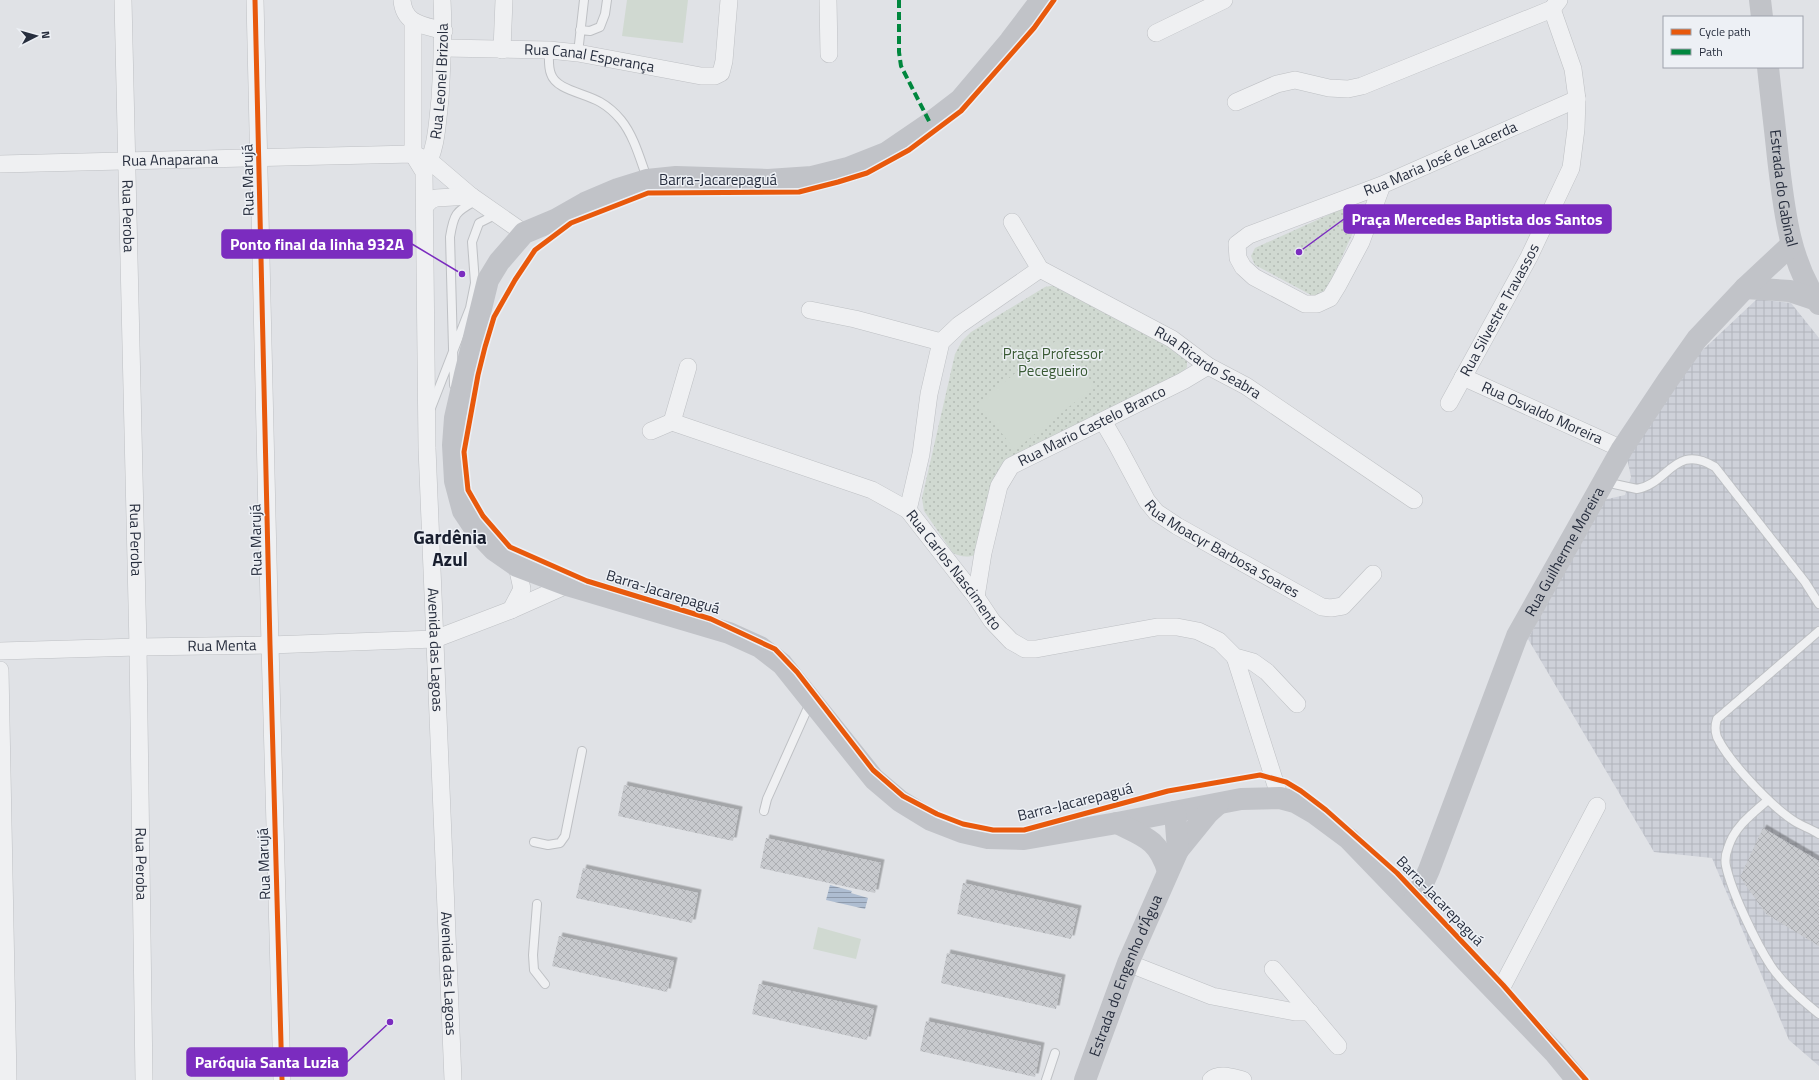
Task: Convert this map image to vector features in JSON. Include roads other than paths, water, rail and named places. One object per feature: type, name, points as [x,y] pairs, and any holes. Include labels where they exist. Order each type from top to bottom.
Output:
[{"type":"main road","points":[[1041,0],[1010,41],[960,100],[930,124],[886,152],[848,168],[812,177],[768,180],[676,177],[647,180],[618,189],[585,202],[555,220],[524,233],[499,262],[488,280],[476,321],[474,337],[455,418],[453,445],[455,481],[463,510],[477,532],[494,550],[517,566],[567,585],[729,633],[760,647],[782,664],[874,779],[900,802],[931,820],[962,832],[988,838],[1024,839],[1241,799],[1280,798],[1295,802],[1314,813],[1349,840],[1412,903],[1497,994],[1554,1052],[1577,1080]]},
{"type":"main road","points":[[1760,0],[1762,16]]},
{"type":"main road","name":"Estrada do Gabinal","points":[[1768,68],[1784,214],[1791,245],[1808,289],[1818,302]]},
{"type":"main road","name":"Rua Guilherme Moreira","points":[[1412,903],[1418,894],[1429,870],[1517,636],[1622,449],[1697,339],[1746,288],[1791,245]]},
{"type":"main road","points":[[1746,288],[1790,291],[1818,302]]},
{"type":"main road","points":[[1178,850],[1208,813],[1218,804]]},
{"type":"main road","name":"Estrada do Engenho d'Água","points":[[1085,1080],[1128,963],[1168,871],[1173,865],[1178,850],[1175,812]]},
{"type":"main road","points":[[1117,823],[1148,839],[1158,847],[1168,871]]},
{"type":"street","name":"Rua Peroba","points":[[123,0],[138,647],[144,1080]]},
{"type":"street","name":"Rua Marujá","points":[[255,0],[282,1080]]},
{"type":"street","points":[[402,0],[406,15],[413,22],[444,31]]},
{"type":"street","name":"Rua Leonel Brizola","points":[[427,167],[436,139],[444,48],[442,0]]},
{"type":"street","points":[[502,50],[504,0]]},
{"type":"street","name":"Rua Canal Esperança","points":[[444,48],[549,50],[578,53],[701,76],[715,76],[721,72],[724,61],[729,0]]},
{"type":"street","points":[[828,0],[829,54]]},
{"type":"street","points":[[1156,33],[1224,0]]},
{"type":"street","points":[[1236,102],[1277,84],[1295,80],[1329,88],[1348,89],[1362,86],[1556,4]]},
{"type":"street","name":"Rua Silvestre Travassos","points":[[1448,403],[1529,258],[1571,168],[1576,129],[1577,99],[1573,69],[1556,4]]},
{"type":"street","points":[[413,22],[413,154],[427,167],[524,233]]},
{"type":"street","name":"Rua Maria José de Lacerda","points":[[1382,185],[1360,242],[1330,298],[1317,304],[1305,304],[1254,277],[1243,267],[1238,258],[1237,244],[1249,235],[1382,185],[1577,99]]},
{"type":"street","name":"Rua Anaparana","points":[[0,164],[259,159],[413,154]]},
{"type":"street","name":"Avenida das Lagoas","points":[[427,167],[424,206],[427,420],[453,1080]]},
{"type":"street","points":[[424,206],[436,198],[474,198]]},
{"type":"street","points":[[908,510],[921,454],[929,394],[942,342],[959,325],[1040,270],[1012,222]]},
{"type":"street","name":"Rua Ricardo Seabra","points":[[1040,270],[1172,339],[1208,366],[1246,386],[1414,500]]},
{"type":"street","points":[[810,310],[855,319],[942,342]]},
{"type":"street","name":"Rua Mario Castelo Branco","points":[[976,597],[983,554],[999,486],[1011,466],[1183,381],[1208,366]]},
{"type":"street","points":[[651,431],[672,422],[688,367]]},
{"type":"street","name":"Rua Osvaldo Moreira","points":[[1463,376],[1622,449]]},
{"type":"street","name":"Rua Moacyr Barbosa Soares","points":[[1103,421],[1118,445],[1147,501],[1156,512],[1177,526],[1322,607],[1330,608],[1343,606],[1373,574]]},
{"type":"street","name":"Rua Carlos Nascimento","points":[[672,422],[872,490],[908,510],[997,626],[1012,641],[1025,648],[1036,649],[1157,627],[1177,627],[1198,632],[1219,641],[1235,657],[1280,798]]},
{"type":"street","points":[[511,610],[522,589],[517,566]]},
{"type":"street","name":"Rua Menta","points":[[0,651],[270,645],[435,639],[511,610],[567,585]]},
{"type":"street","name":"Rua Carlos Nascimento","points":[[1235,657],[1253,662],[1266,672],[1297,704]]},
{"type":"street","points":[[0,670],[8,1080]]},
{"type":"street","points":[[1497,994],[1597,806]]},
{"type":"street","points":[[1128,963],[1212,996],[1294,1012],[1310,1012]]},
{"type":"street","points":[[1273,969],[1338,1046]]},
{"type":"street","points":[[1211,1080],[1222,1076],[1243,1080]]},
{"type":"lane","points":[[578,53],[584,0]]},
{"type":"lane","points":[[580,30],[590,31],[600,27],[605,14],[607,0]]},
{"type":"lane","points":[[549,50],[550,73],[554,81],[566,89],[580,92],[601,102],[620,120],[630,135],[647,180]]},
{"type":"lane","points":[[455,418],[449,246],[454,215],[474,198]]},
{"type":"lane","points":[[427,420],[470,308],[475,283],[472,242],[479,223],[497,214]]},
{"type":"lane","points":[[1604,482],[1636,489],[1641,488],[1648,485],[1670,468],[1684,461],[1697,458],[1706,461],[1715,467],[1805,582],[1819,604]]},
{"type":"lane","points":[[1819,631],[1717,719],[1715,726],[1717,736],[1735,763],[1768,800],[1794,821],[1819,834]]},
{"type":"lane","points":[[764,811],[767,798],[812,700]]},
{"type":"lane","points":[[534,842],[548,845],[554,844],[560,842],[565,836],[582,750]]},
{"type":"lane","points":[[1768,800],[1737,828],[1728,848],[1725,864],[1734,891],[1756,940],[1772,967],[1796,995],[1819,1014]]},
{"type":"lane","points":[[537,904],[533,955],[534,970],[545,984]]},
{"type":"lane","points":[[1046,1080],[1056,1053]]},
{"type":"water","points":[[830,885],[852,891],[851,893],[868,898],[865,909],[826,900]]},
{"type":"place","name":"Praça Mercedes Baptista dos Santos","points":[[1299,252]]},
{"type":"place","name":"Ponto final da linha 932A","points":[[462,274]]},
{"type":"place","name":"Paróquia Santa Luzia","points":[[390,1022]]},
{"type":"district","name":"Gardênia Azul","points":[[450,548]]},
{"type":"park label","name":"Praça Professor Pecegueiro","points":[[1053,362]]}]
